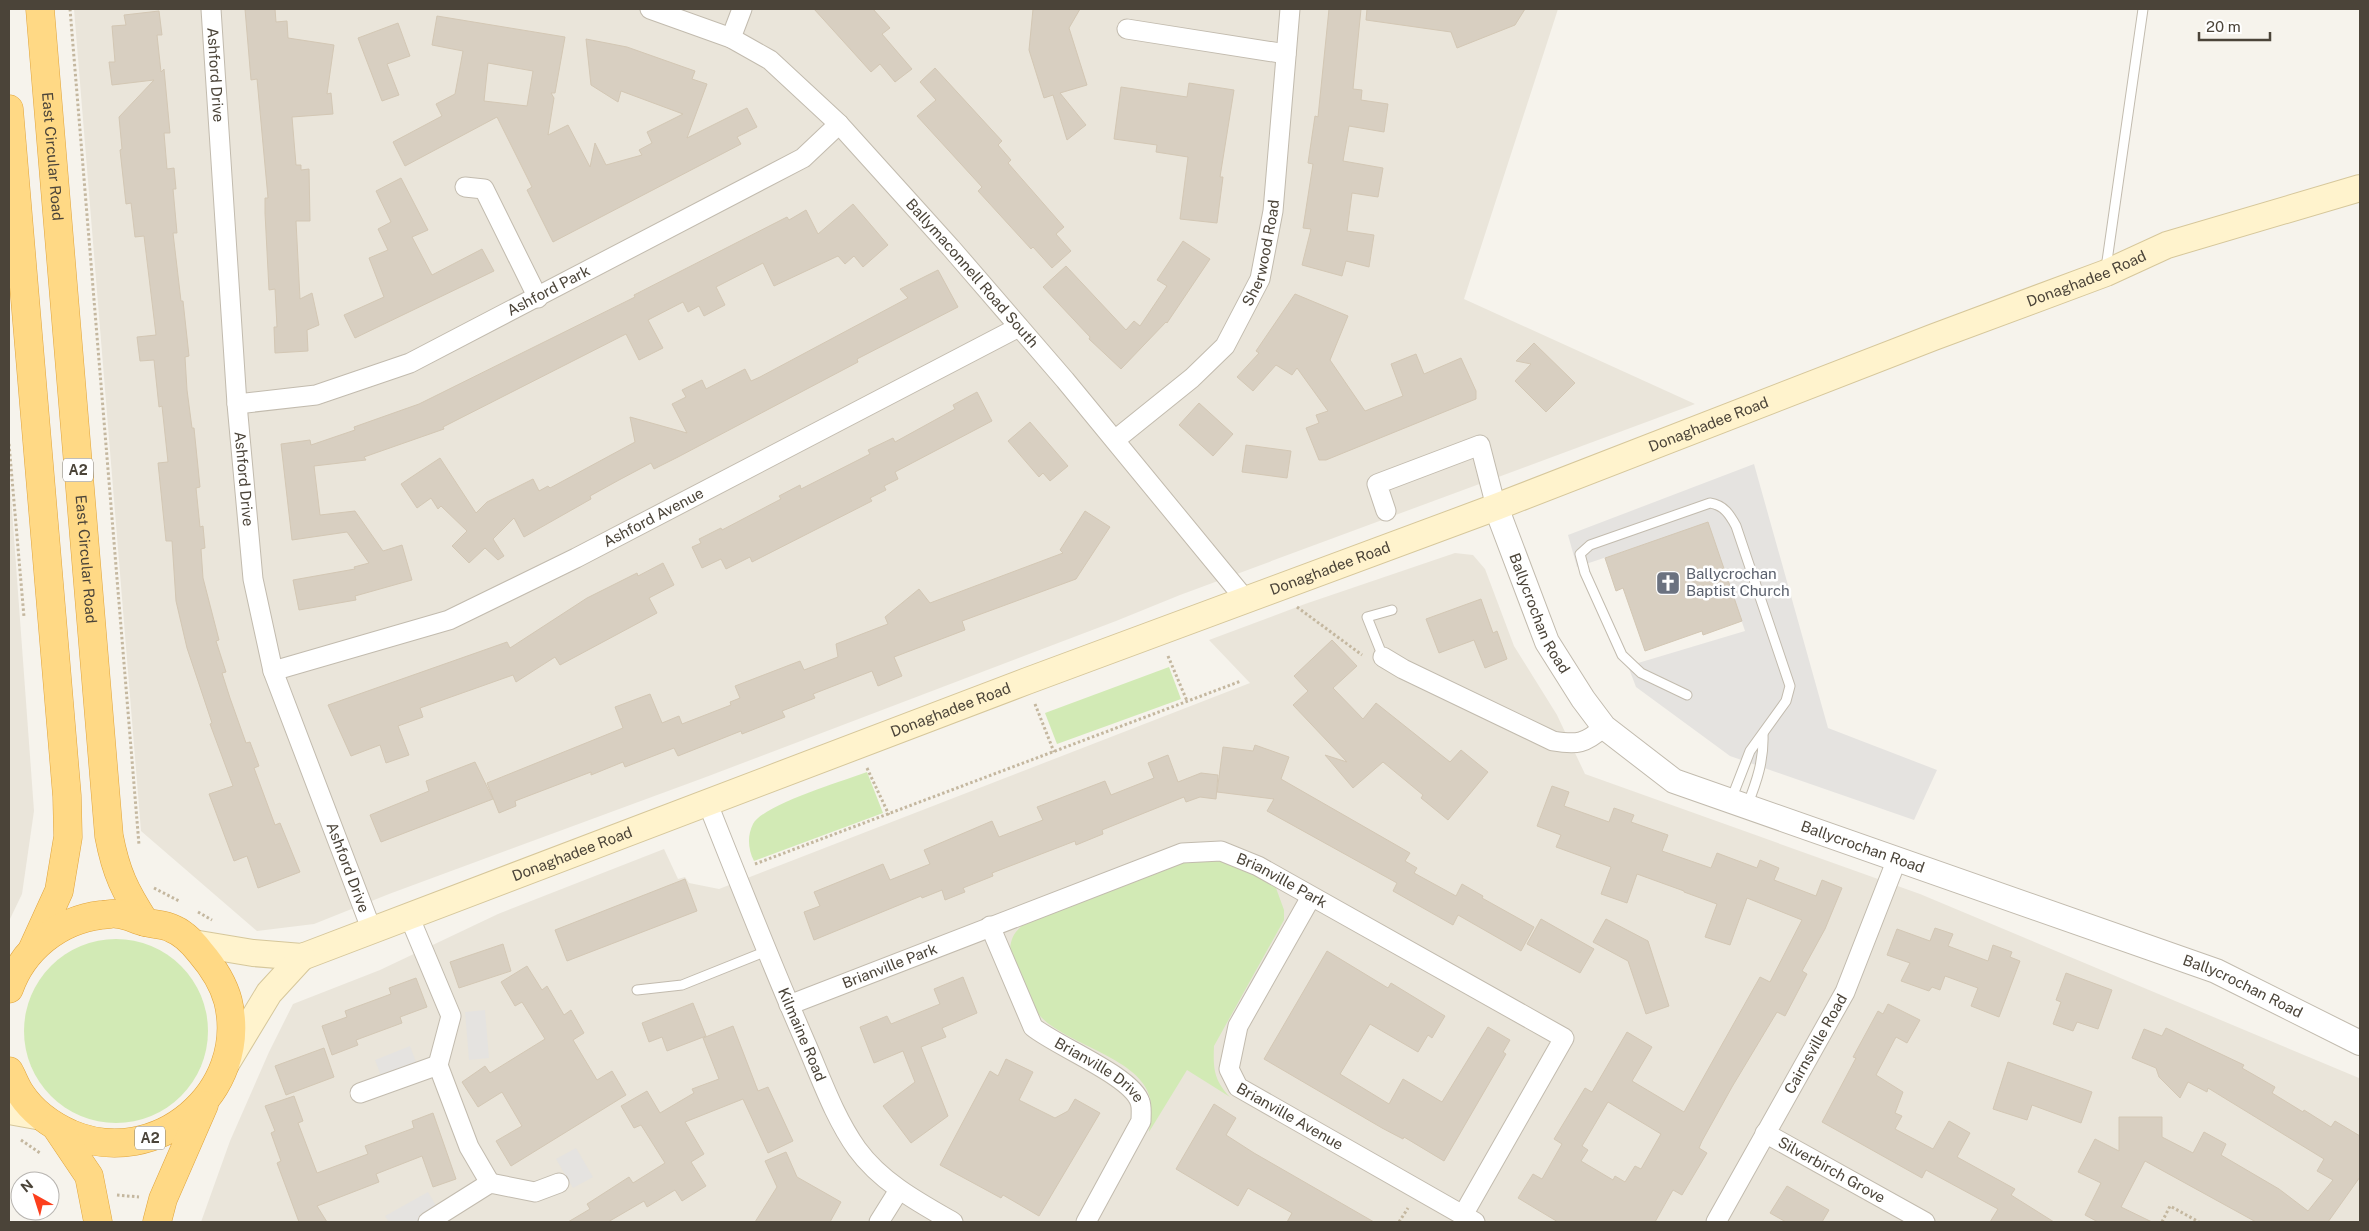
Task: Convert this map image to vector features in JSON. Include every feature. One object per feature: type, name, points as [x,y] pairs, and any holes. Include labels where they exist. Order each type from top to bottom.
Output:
[{"type":"highway","name":"East Circular Road","points":[[40,9],[109,836],[114,865],[123,887],[145,922]]},
{"type":"highway","name":"A2","points":[[9,109],[67,796],[68,837],[59,891],[33,948],[14,975],[9,989]]},
{"type":"highway","name":"A2","points":[[33,948],[58,929],[86,917],[117,913],[172,928],[193,943],[215,969],[228,1001],[231,1035],[224,1069],[208,1097],[163,1199],[157,1222]]},
{"type":"highway","name":"A2","points":[[9,1071],[21,1094],[49,1122],[90,1176],[98,1222]]},
{"type":"highway","name":"A2","points":[[49,1122],[87,1140],[121,1144],[154,1137],[184,1121],[208,1097]]},
{"type":"main road","name":"Donaghadee Road","points":[[193,943],[253,953],[302,957],[1027,681],[1496,507],[1934,337],[2106,273],[2167,245],[2360,188]]},
{"type":"main road","name":"Donaghadee Road","points":[[224,1069],[269,993],[302,957]]},
{"type":"main road","points":[[9,1111],[49,1122]]},
{"type":"street","name":"Ashford Drive","points":[[211,9],[236,404],[253,579],[273,671],[372,931]]},
{"type":"street","name":"Ballymaconnell Road South","points":[[650,9],[730,38],[770,60],[839,124],[951,248],[1116,440],[1245,599]]},
{"type":"street","points":[[730,38],[742,9]]},
{"type":"street","name":"Sherwood Road","points":[[1116,440],[1192,378],[1225,346],[1260,279],[1273,211],[1290,9]]},
{"type":"street","points":[[1127,29],[1286,54]]},
{"type":"street","name":"Ashford Park","points":[[236,404],[316,395],[410,363],[538,298],[803,158],[839,124]]},
{"type":"street","points":[[465,187],[484,189],[538,298]]},
{"type":"street","name":"Ashford Avenue","points":[[273,671],[449,620],[584,554],[1019,327]]},
{"type":"street","points":[[1386,511],[1377,484],[1480,446],[1496,507]]},
{"type":"street","name":"Ballycrochan Road","points":[[1496,507],[1547,642],[1583,699],[1604,727],[1674,781],[2216,971],[2360,1043]]},
{"type":"street","points":[[1383,657],[1402,669],[1553,741],[1575,744],[1593,737],[1604,727]]},
{"type":"street","name":"Kilmaine Road","points":[[708,804],[766,951],[840,1121],[858,1149],[878,1172],[899,1190],[953,1222]]},
{"type":"street","name":"Brianville Park","points":[[789,1004],[1182,853],[1221,851],[1258,866],[1564,1038],[1469,1219]]},
{"type":"street","name":"Cairnsville Road","points":[[1716,1222],[1845,992],[1897,859]]},
{"type":"street","name":"Brianville Avenue","points":[[1311,897],[1238,1026],[1229,1069],[1238,1087],[1255,1098],[1469,1219]]},
{"type":"street","points":[[409,916],[451,1016],[438,1065],[469,1147],[490,1183]]},
{"type":"street","name":"Brianville Drive","points":[[990,926],[1032,1027],[1045,1038],[1104,1070],[1133,1090],[1141,1103],[1140,1121],[1086,1222]]},
{"type":"street","points":[[360,1093],[438,1065]]},
{"type":"street","name":"Silverbirch Grove","points":[[1765,1133],[1925,1222]]},
{"type":"street","points":[[428,1222],[490,1183],[535,1192],[559,1183]]},
{"type":"street","points":[[879,1222],[899,1190]]},
{"type":"lane","points":[[2106,273],[2143,9]]},
{"type":"lane","points":[[1687,695],[1640,673],[1622,655],[1585,573],[1580,554],[1590,545],[1710,503],[1717,504],[1730,514],[1736,526],[1790,686],[1786,701],[1750,751],[1739,803]]},
{"type":"lane","points":[[1383,657],[1367,617],[1392,610]]},
{"type":"lane","points":[[1739,803],[1758,776],[1764,753],[1763,734]]},
{"type":"lane","points":[[637,990],[682,985],[766,951]]},
{"type":"path","points":[[70,9],[140,849]]},
{"type":"path","points":[[9,444],[24,621]]},
{"type":"path","points":[[1281,586],[1292,603],[1360,655],[1383,657]]},
{"type":"path","points":[[1158,632],[1187,701]]},
{"type":"path","points":[[1027,681],[1054,752]]},
{"type":"path","points":[[750,857],[753,865],[1241,681]]},
{"type":"path","points":[[858,746],[889,815]]},
{"type":"path","points":[[16,1137],[37,1149],[44,1156]]},
{"type":"path","points":[[2162,1222],[2170,1206],[2199,1222]]},
{"type":"shaded area","points":[[74,9],[1558,9],[1464,299],[1695,404],[1180,595],[706,777],[389,894],[314,924],[257,931],[141,831]]},
{"type":"shaded area","points":[[1754,464],[1828,728],[1937,770],[1914,820],[1730,756],[1636,687],[1628,666],[1745,631],[1708,523],[1577,567],[1568,535]]},
{"type":"shaded area","points":[[9,469],[34,811],[22,894],[9,921]]},
{"type":"shaded area","points":[[1455,553],[1473,555],[1485,569],[1514,646],[1557,715],[1585,774],[1920,894],[2359,1078],[2360,1222],[201,1222],[230,1141],[269,1052],[293,1004],[380,970],[498,914],[664,849],[678,879],[685,877],[689,883],[719,889],[1250,683],[1209,640],[1305,604]]},
{"type":"shaded area","points":[[485,1010],[489,1058],[469,1060],[465,1012]]},
{"type":"shaded area","points":[[410,1046],[416,1062],[381,1076],[375,1060]]},
{"type":"shaded area","points":[[576,1148],[593,1177],[573,1188],[556,1159]]},
{"type":"shaded area","points":[[428,1192],[445,1221],[389,1222],[385,1216]]},
{"type":"green space","points":[[1169,667],[1181,699],[1057,744],[1045,713]]},
{"type":"green space","points":[[867,772],[883,813],[754,861],[750,852],[749,838],[753,824],[760,816],[788,801]]},
{"type":"green space","points":[[1199,857],[1222,860],[1240,866],[1276,888],[1284,910],[1284,920],[1214,1046],[1216,1074],[1230,1097],[1187,1070],[1149,1132],[1151,1102],[1144,1084],[1119,1063],[1054,1028],[1042,1018],[1029,997],[1010,953],[1011,942],[1017,930],[1029,920]]},
{"type":"green space","points":[[107,939],[125,939],[151,946],[167,954],[181,966],[193,980],[201,996],[208,1022],[208,1040],[201,1066],[193,1082],[181,1096],[167,1108],[143,1119],[125,1123],[107,1123],[89,1119],[65,1108],[39,1082],[28,1058],[24,1040],[24,1022],[28,1004],[39,980],[65,954],[89,943]]},
{"type":"building","points":[[245,9],[275,9],[276,22],[287,21],[288,38],[334,45],[327,94],[331,93],[333,114],[292,117],[296,165],[301,165],[301,170],[309,169],[310,221],[296,221],[300,299],[312,293],[319,325],[307,330],[308,351],[275,353],[274,327],[277,327],[275,289],[269,290],[265,213],[265,198],[268,198],[257,79],[251,80]]},
{"type":"building","points":[[814,9],[873,9],[890,28],[882,34],[912,69],[895,82],[880,64],[871,72]]},
{"type":"building","points":[[1033,9],[1080,9],[1069,28],[1087,85],[1060,93],[1086,125],[1067,140],[1053,95],[1044,98],[1029,50]]},
{"type":"building","points":[[1329,9],[1361,9],[1353,89],[1362,90],[1361,100],[1388,104],[1384,132],[1349,126],[1343,161],[1383,168],[1378,197],[1352,193],[1347,231],[1374,235],[1369,267],[1346,261],[1342,276],[1302,265],[1311,229],[1303,228],[1313,164],[1308,163],[1315,116],[1318,117]]},
{"type":"building","points":[[1367,9],[1525,9],[1515,25],[1457,48],[1451,32],[1366,20]]},
{"type":"building","points":[[159,11],[162,35],[157,35],[161,72],[164,69],[170,133],[164,133],[167,169],[174,168],[176,189],[173,189],[177,233],[173,233],[189,356],[185,357],[187,390],[192,428],[194,428],[200,487],[196,488],[200,527],[203,526],[205,548],[201,549],[203,578],[219,640],[216,641],[226,672],[222,673],[230,698],[246,743],[250,742],[259,766],[254,768],[275,825],[280,823],[300,872],[258,888],[247,856],[234,861],[209,794],[233,786],[210,724],[212,723],[187,648],[176,601],[172,541],[166,541],[158,463],[168,462],[162,406],[159,407],[154,360],[140,361],[137,337],[156,335],[144,236],[135,237],[131,203],[126,204],[120,150],[122,149],[119,117],[154,80],[112,85],[109,62],[115,62],[112,26],[126,25],[124,15]]},
{"type":"building","points":[[437,16],[565,37],[555,93],[551,93],[554,98],[548,135],[568,125],[590,167],[595,143],[606,165],[642,155],[639,150],[652,143],[647,132],[683,114],[621,91],[618,102],[591,85],[586,39],[627,47],[695,71],[692,79],[707,84],[687,138],[747,108],[757,127],[737,137],[741,144],[553,242],[527,190],[532,187],[497,117],[405,166],[393,142],[442,116],[436,104],[455,94],[463,51],[432,45]],"holes":[[[488,63],[533,71],[527,106],[484,101]]]},
{"type":"building","points":[[398,23],[410,56],[387,64],[399,95],[382,101],[358,38]]},
{"type":"building","points":[[935,68],[1002,141],[998,145],[1011,160],[1008,163],[1064,227],[1056,234],[1071,251],[1052,268],[1033,247],[1031,249],[978,191],[982,187],[917,116],[936,100],[920,82]]},
{"type":"building","points":[[1189,83],[1234,90],[1220,177],[1223,177],[1217,223],[1180,219],[1188,157],[1156,152],[1157,145],[1114,139],[1121,87],[1187,97]]},
{"type":"building","points":[[401,178],[428,230],[412,237],[432,275],[482,249],[494,271],[355,338],[344,315],[384,297],[369,258],[388,250],[378,229],[391,222],[376,191]]},
{"type":"building","points":[[853,204],[888,245],[863,267],[854,256],[845,264],[838,256],[774,286],[763,263],[716,287],[725,305],[704,316],[699,306],[688,312],[683,302],[648,320],[663,348],[639,360],[626,334],[443,427],[444,429],[364,457],[366,460],[314,466],[320,515],[355,511],[383,551],[402,545],[412,580],[355,596],[356,600],[299,610],[293,580],[355,569],[354,567],[369,563],[347,532],[292,540],[281,444],[310,440],[311,445],[355,430],[354,427],[419,404],[635,297],[634,295],[787,217],[789,220],[806,210],[818,234]]},
{"type":"building","points":[[1183,241],[1210,259],[1167,323],[1121,369],[1089,339],[1090,337],[1043,287],[1066,266],[1126,330],[1134,321],[1140,326],[1167,286],[1157,280]]},
{"type":"building","points":[[938,270],[958,307],[857,359],[858,362],[678,457],[654,469],[651,463],[590,496],[591,499],[524,537],[514,518],[493,539],[504,556],[498,560],[485,548],[469,563],[452,546],[467,531],[441,506],[438,509],[431,498],[417,508],[401,484],[440,458],[476,513],[487,502],[533,479],[539,491],[548,486],[550,488],[635,442],[630,417],[687,433],[672,404],[686,397],[682,390],[702,380],[706,389],[745,369],[751,381],[760,377],[908,298],[900,289]]},
{"type":"building","points":[[1295,294],[1348,316],[1330,360],[1365,411],[1403,396],[1391,364],[1416,354],[1424,374],[1461,358],[1476,391],[1476,399],[1326,460],[1319,460],[1306,428],[1319,423],[1316,415],[1328,411],[1297,368],[1292,375],[1276,365],[1253,391],[1237,377],[1259,353],[1256,351]]},
{"type":"building","points":[[1534,343],[1575,383],[1546,412],[1515,381],[1531,364],[1516,361]]},
{"type":"building","points":[[977,392],[992,421],[895,472],[898,479],[884,486],[886,490],[870,498],[872,501],[752,562],[750,557],[726,569],[721,559],[702,568],[692,547],[701,543],[699,539],[721,528],[722,530],[781,499],[779,496],[800,485],[801,489],[870,454],[868,450],[893,438],[895,442],[955,409],[953,405]]},
{"type":"building","points":[[1199,403],[1233,434],[1213,456],[1179,425]]},
{"type":"building","points":[[1030,422],[1068,466],[1050,481],[1043,473],[1039,477],[1008,441]]},
{"type":"building","points":[[1246,445],[1291,451],[1287,478],[1242,472]]},
{"type":"building","points":[[1085,511],[1110,527],[1076,579],[962,621],[965,630],[894,657],[902,676],[878,686],[872,671],[813,694],[815,698],[782,711],[785,717],[742,734],[741,731],[678,756],[674,748],[625,767],[623,762],[591,775],[591,772],[515,801],[516,806],[499,813],[487,783],[623,728],[615,707],[650,694],[662,723],[679,716],[682,724],[731,705],[730,702],[740,698],[735,686],[800,661],[804,670],[838,657],[836,644],[888,624],[885,617],[919,589],[930,603],[1063,553],[1060,550]]},
{"type":"building","name":"Ballycrochan Baptist Church","points":[[1708,522],[1742,621],[1703,635],[1702,631],[1645,651],[1623,588],[1616,591],[1605,558]]},
{"type":"building","points":[[663,563],[674,585],[649,598],[657,613],[560,665],[555,657],[516,682],[513,675],[420,708],[423,717],[398,726],[409,755],[386,763],[380,745],[351,756],[328,705],[507,642],[510,648],[587,598],[637,573],[638,576]]},
{"type":"building","points":[[1481,599],[1493,633],[1497,631],[1507,659],[1485,668],[1474,640],[1439,653],[1426,619]]},
{"type":"building","points":[[1332,640],[1357,666],[1333,688],[1363,719],[1376,703],[1450,762],[1461,750],[1488,772],[1448,820],[1421,798],[1423,795],[1383,762],[1353,788],[1325,755],[1347,762],[1293,705],[1308,691],[1294,676]]},
{"type":"building","points":[[1255,745],[1289,757],[1281,779],[1410,853],[1405,861],[1417,868],[1414,873],[1456,896],[1462,884],[1483,896],[1482,898],[1534,927],[1521,951],[1458,915],[1453,925],[1393,891],[1397,883],[1267,811],[1274,799],[1217,792],[1223,747],[1253,751]]},
{"type":"building","points":[[1168,755],[1178,782],[1201,773],[1218,775],[1216,799],[1200,797],[1186,802],[1184,797],[1102,830],[1103,834],[1076,845],[1075,841],[992,873],[993,876],[963,888],[965,892],[945,900],[942,890],[922,898],[921,896],[814,940],[804,912],[820,906],[814,892],[883,864],[890,880],[930,864],[924,850],[992,821],[999,837],[1043,820],[1037,807],[1105,781],[1111,795],[1154,778],[1148,763]]},
{"type":"building","points":[[475,762],[493,799],[381,842],[370,815],[429,791],[426,781]]},
{"type":"building","points":[[1552,786],[1569,792],[1564,806],[1609,822],[1614,808],[1634,815],[1631,822],[1668,835],[1662,851],[1711,868],[1717,853],[1757,868],[1760,860],[1779,868],[1774,880],[1816,896],[1822,880],[1842,888],[1825,929],[1802,971],[1807,974],[1785,1016],[1777,1012],[1702,1141],[1699,1148],[1707,1153],[1682,1195],[1673,1190],[1655,1222],[1558,1222],[1518,1198],[1533,1174],[1542,1179],[1562,1144],[1554,1139],[1585,1088],[1592,1092],[1627,1032],[1652,1047],[1632,1081],[1684,1112],[1760,977],[1770,982],[1802,920],[1747,898],[1730,945],[1705,937],[1717,904],[1637,874],[1627,903],[1601,894],[1611,867],[1556,847],[1561,835],[1537,826]],"holes":[[[1608,1102],[1661,1134],[1641,1169],[1635,1166],[1625,1182],[1615,1176],[1613,1180],[1581,1161],[1588,1150],[1582,1146]]]},
{"type":"building","points":[[685,879],[697,911],[567,961],[555,930]]},
{"type":"building","points":[[1541,919],[1594,949],[1580,973],[1527,944]]},
{"type":"building","points":[[1606,919],[1648,941],[1669,1006],[1646,1014],[1628,961],[1593,942]]},
{"type":"building","points":[[1935,928],[1953,934],[1948,946],[1988,961],[1993,945],[2012,952],[2010,957],[2020,961],[1999,1017],[1971,1006],[1978,988],[1945,976],[1940,990],[1932,987],[1929,991],[1901,981],[1910,963],[1887,955],[1897,929],[1930,941]]},
{"type":"building","points":[[503,944],[511,971],[459,988],[450,962]]},
{"type":"building","points":[[1327,951],[1388,988],[1391,983],[1445,1016],[1432,1038],[1428,1035],[1418,1052],[1370,1024],[1340,1074],[1389,1104],[1403,1079],[1442,1102],[1488,1027],[1510,1040],[1503,1052],[1506,1054],[1444,1161],[1404,1137],[1403,1139],[1382,1128],[1264,1059]]},
{"type":"building","points":[[527,966],[542,990],[547,986],[564,1015],[571,1010],[584,1033],[573,1040],[597,1080],[612,1071],[626,1095],[511,1166],[496,1141],[522,1126],[502,1092],[478,1107],[462,1082],[485,1066],[490,1073],[545,1039],[522,1002],[515,1006],[501,982]]},
{"type":"building","points":[[2066,973],[2112,990],[2098,1029],[2077,1022],[2073,1031],[2053,1024],[2061,1002],[2056,1000]]},
{"type":"building","points":[[963,977],[977,1013],[942,1028],[946,1037],[921,1047],[948,1116],[911,1143],[883,1106],[915,1082],[903,1051],[874,1063],[860,1027],[887,1016],[891,1024],[940,1004],[934,989]]},
{"type":"building","points":[[416,978],[427,1007],[400,1017],[402,1023],[356,1040],[358,1045],[332,1055],[322,1026],[347,1017],[345,1011],[391,994],[389,988]]},
{"type":"building","points":[[693,1003],[706,1036],[667,1051],[662,1037],[649,1042],[642,1023]]},
{"type":"building","points":[[1888,1004],[1920,1020],[1907,1043],[1896,1037],[1876,1075],[1903,1092],[1895,1113],[1902,1116],[1895,1129],[1933,1149],[1949,1121],[1970,1133],[1957,1157],[2015,1189],[2011,1195],[2054,1222],[1990,1222],[1998,1209],[1926,1170],[1922,1178],[1822,1122],[1856,1058],[1853,1057],[1878,1011],[1883,1014]]},
{"type":"building","points":[[733,1026],[758,1091],[768,1087],[793,1141],[768,1153],[743,1099],[685,1122],[704,1154],[691,1162],[706,1186],[682,1201],[675,1190],[647,1207],[644,1201],[608,1222],[568,1222],[590,1209],[587,1204],[629,1177],[633,1183],[665,1163],[641,1125],[634,1128],[621,1106],[647,1091],[660,1113],[694,1093],[692,1089],[719,1079],[703,1038]]},
{"type":"building","points":[[2166,1028],[2244,1065],[2242,1068],[2275,1087],[2272,1093],[2303,1112],[2304,1110],[2331,1127],[2335,1121],[2360,1136],[2360,1177],[2328,1222],[2256,1222],[2145,1161],[2121,1207],[2152,1222],[2098,1222],[2085,1215],[2101,1183],[2078,1172],[2095,1139],[2119,1151],[2119,1117],[2162,1117],[2162,1137],[2193,1153],[2204,1132],[2226,1144],[2221,1155],[2279,1189],[2308,1211],[2333,1180],[2317,1171],[2324,1159],[2208,1088],[2207,1092],[2188,1082],[2180,1098],[2159,1077],[2156,1068],[2132,1058],[2144,1029],[2162,1036]]},
{"type":"building","points":[[324,1048],[334,1077],[286,1095],[275,1066]]},
{"type":"building","points":[[1006,1059],[1033,1072],[1019,1100],[1055,1118],[1068,1111],[1075,1099],[1100,1113],[1039,1216],[1003,1195],[1001,1198],[940,1165],[990,1071],[998,1076]]},
{"type":"building","points":[[2008,1062],[2092,1092],[2081,1123],[2032,1105],[2027,1120],[1993,1109]]},
{"type":"building","points":[[294,1096],[303,1121],[298,1123],[317,1173],[368,1154],[365,1146],[414,1128],[412,1121],[433,1113],[456,1179],[433,1187],[422,1156],[376,1174],[379,1182],[317,1206],[327,1222],[299,1222],[277,1163],[281,1161],[271,1133],[275,1131],[265,1106]]},
{"type":"building","points":[[1214,1104],[1236,1118],[1226,1135],[1374,1222],[1287,1222],[1292,1213],[1248,1188],[1238,1206],[1176,1169]]},
{"type":"building","points":[[786,1152],[797,1177],[841,1202],[830,1222],[755,1222],[777,1187],[765,1161]]},
{"type":"building","points":[[1787,1186],[1829,1210],[1822,1222],[1786,1222],[1770,1213]]},
{"type":"place","name":"Ballycrochan Baptist Church","points":[[1668,583]]}]
